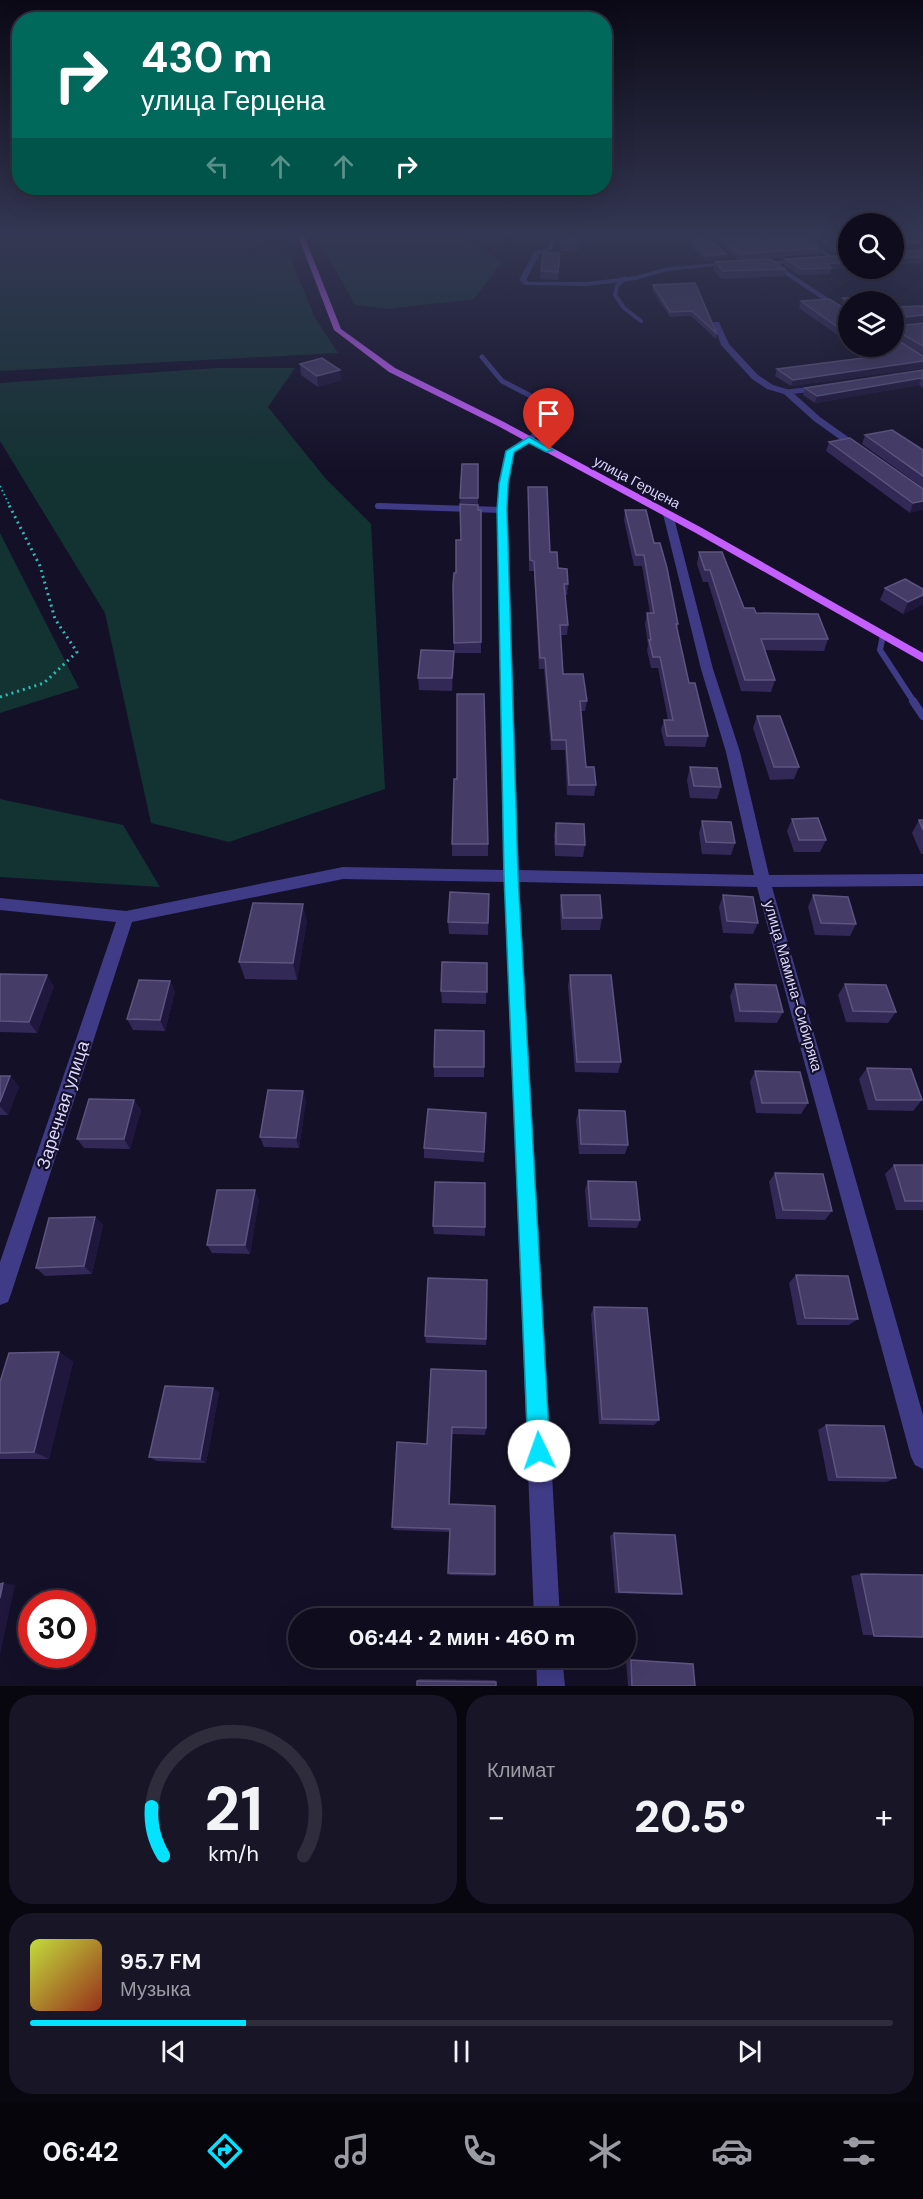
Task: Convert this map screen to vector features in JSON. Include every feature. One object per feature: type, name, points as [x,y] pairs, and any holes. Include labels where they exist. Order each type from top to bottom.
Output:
[{"type":"main road","name":"улица Герцена","points":[[331,312],[338,330],[392,370],[529,439],[668,514],[923,658]]},
{"type":"street","points":[[716,324],[725,345],[754,377],[770,387],[787,392],[818,419],[866,454]]},
{"type":"street","points":[[529,439],[510,451],[503,484],[502,510],[511,876],[547,1608]]},
{"type":"street","name":"улица Мамина-Сибиряка","points":[[668,514],[707,669],[733,752],[764,881],[923,1457]]},
{"type":"street","points":[[0,904],[126,917],[342,873],[764,881],[923,880]]},
{"type":"street","name":"Заречная улица","points":[[0,1294],[126,917]]},
{"type":"street","points":[[549,1668],[550,1686]]},
{"type":"lane","points":[[629,312],[641,321]]},
{"type":"lane","points":[[482,357],[496,377],[550,406],[553,422],[529,439]]},
{"type":"lane","points":[[787,392],[817,389]]},
{"type":"lane","points":[[378,506],[502,510]]},
{"type":"lane","points":[[883,635],[880,651],[923,716]]},
{"type":"path","points":[[0,486],[40,566],[55,619],[77,652],[44,683],[0,697]]},
{"type":"green space","points":[[0,312],[312,312],[338,353],[0,371]]},
{"type":"green space","points":[[217,368],[295,368],[268,407],[326,479],[371,524],[385,789],[229,842],[151,823],[105,613],[0,441],[0,383]]},
{"type":"green space","points":[[0,533],[79,688],[0,713]]},
{"type":"green space","points":[[0,799],[123,825],[160,887],[0,877]]},
{"type":"building","points":[[693,312],[707,312],[717,334]]},
{"type":"building","points":[[816,312],[838,312],[838,327]]},
{"type":"building","points":[[904,312],[923,312],[923,315],[904,317]]},
{"type":"building","points":[[923,323],[923,346],[904,335],[904,325]]},
{"type":"building","points":[[904,344],[923,356],[923,361],[793,380],[777,369],[871,357],[904,357]]},
{"type":"building","points":[[322,358],[340,370],[317,376],[300,364]]},
{"type":"building","points":[[923,370],[923,379],[817,396],[805,388]]},
{"type":"building","points":[[892,430],[923,450],[923,476],[865,435]]},
{"type":"building","points":[[850,438],[923,489],[923,501],[913,503],[829,442]]},
{"type":"building","points":[[462,464],[478,464],[478,498],[460,498]]},
{"type":"building","points":[[528,487],[547,487],[550,552],[557,552],[558,568],[567,569],[568,584],[564,584],[568,625],[560,625],[563,674],[583,674],[587,701],[580,701],[586,767],[594,767],[596,785],[569,785],[566,740],[552,740],[545,658],[540,658],[534,561],[530,560]]},
{"type":"building","points":[[460,504],[478,505],[478,510],[481,510],[481,642],[454,643],[453,586],[454,573],[456,573],[456,540],[461,540]]},
{"type":"building","points":[[625,510],[646,510],[654,543],[660,543],[689,683],[695,683],[708,736],[667,736],[664,720],[673,720],[660,657],[653,657],[649,640],[651,640],[647,613],[654,613],[644,555],[636,555]]},
{"type":"building","points":[[699,552],[722,552],[744,608],[754,608],[756,613],[818,614],[828,639],[761,639],[775,680],[745,680],[710,570],[705,570]]},
{"type":"building","points":[[905,579],[923,589],[923,595],[908,602],[885,588]]},
{"type":"building","points":[[421,650],[454,651],[452,678],[418,678]]},
{"type":"building","points":[[457,694],[484,694],[488,844],[452,844],[454,779],[457,779]]},
{"type":"building","points":[[757,716],[780,716],[799,767],[774,767]]},
{"type":"building","points":[[690,767],[717,768],[721,787],[694,786]]},
{"type":"building","points":[[818,818],[826,840],[799,840],[792,819]]},
{"type":"building","points":[[702,821],[731,822],[735,843],[706,842]]},
{"type":"building","points":[[556,823],[584,824],[585,845],[556,844]]},
{"type":"building","points":[[450,892],[489,894],[488,923],[448,922]]},
{"type":"building","points":[[561,895],[600,895],[602,918],[563,918]]},
{"type":"building","points":[[723,895],[753,897],[758,923],[727,921]]},
{"type":"building","points":[[813,895],[848,897],[856,924],[821,923]]},
{"type":"building","points":[[253,903],[303,904],[293,963],[239,962]]},
{"type":"building","points":[[442,962],[487,963],[487,992],[441,991]]},
{"type":"building","points":[[0,974],[47,975],[29,1022],[0,1021]]},
{"type":"building","points":[[570,975],[611,975],[621,1062],[577,1062]]},
{"type":"building","points":[[139,980],[170,981],[160,1020],[127,1019]]},
{"type":"building","points":[[735,984],[776,985],[783,1012],[740,1011]]},
{"type":"building","points":[[845,984],[886,985],[896,1012],[853,1011]]},
{"type":"building","points":[[435,1030],[484,1031],[484,1067],[434,1067]]},
{"type":"building","points":[[867,1068],[911,1069],[922,1100],[876,1100]]},
{"type":"building","points":[[755,1071],[800,1072],[808,1103],[762,1103]]},
{"type":"building","points":[[0,1076],[10,1076],[0,1102]]},
{"type":"building","points":[[268,1090],[303,1091],[296,1138],[260,1137]]},
{"type":"building","points":[[89,1099],[134,1100],[124,1139],[77,1139]]},
{"type":"building","points":[[428,1109],[486,1113],[484,1152],[424,1148]]},
{"type":"building","points":[[579,1110],[625,1111],[628,1145],[581,1144]]},
{"type":"building","points":[[894,1165],[923,1165],[923,1201],[905,1201]]},
{"type":"building","points":[[775,1173],[823,1174],[832,1211],[783,1210]]},
{"type":"building","points":[[588,1181],[636,1182],[640,1220],[591,1219]]},
{"type":"building","points":[[435,1182],[485,1183],[485,1227],[433,1226]]},
{"type":"building","points":[[217,1190],[255,1190],[245,1245],[207,1245]]},
{"type":"building","points":[[95,1217],[84,1266],[36,1268],[49,1218]]},
{"type":"building","points":[[796,1275],[848,1276],[858,1319],[805,1318]]},
{"type":"building","points":[[428,1278],[487,1280],[486,1339],[425,1336]]},
{"type":"building","points":[[594,1307],[647,1308],[659,1420],[602,1419]]},
{"type":"building","points":[[59,1352],[34,1452],[0,1453],[0,1382],[9,1353]]},
{"type":"building","points":[[431,1369],[486,1371],[486,1428],[452,1427],[449,1504],[495,1506],[495,1574],[448,1573],[450,1529],[392,1527],[397,1442],[427,1444]]},
{"type":"building","points":[[165,1386],[213,1388],[200,1459],[149,1457]]},
{"type":"building","points":[[826,1425],[884,1426],[896,1478],[837,1477]]},
{"type":"building","points":[[614,1533],[675,1535],[682,1594],[619,1592]]},
{"type":"building","points":[[861,1574],[923,1575],[923,1637],[874,1636]]},
{"type":"building","points":[[636,1660],[693,1664],[695,1686],[632,1686],[631,1668],[636,1668]]},
{"type":"building","points":[[417,1681],[496,1682],[496,1686],[417,1686]]},
{"type":"route","points":[[539,1451],[511,876],[502,510],[503,484],[510,451],[529,439],[549,450]]}]
